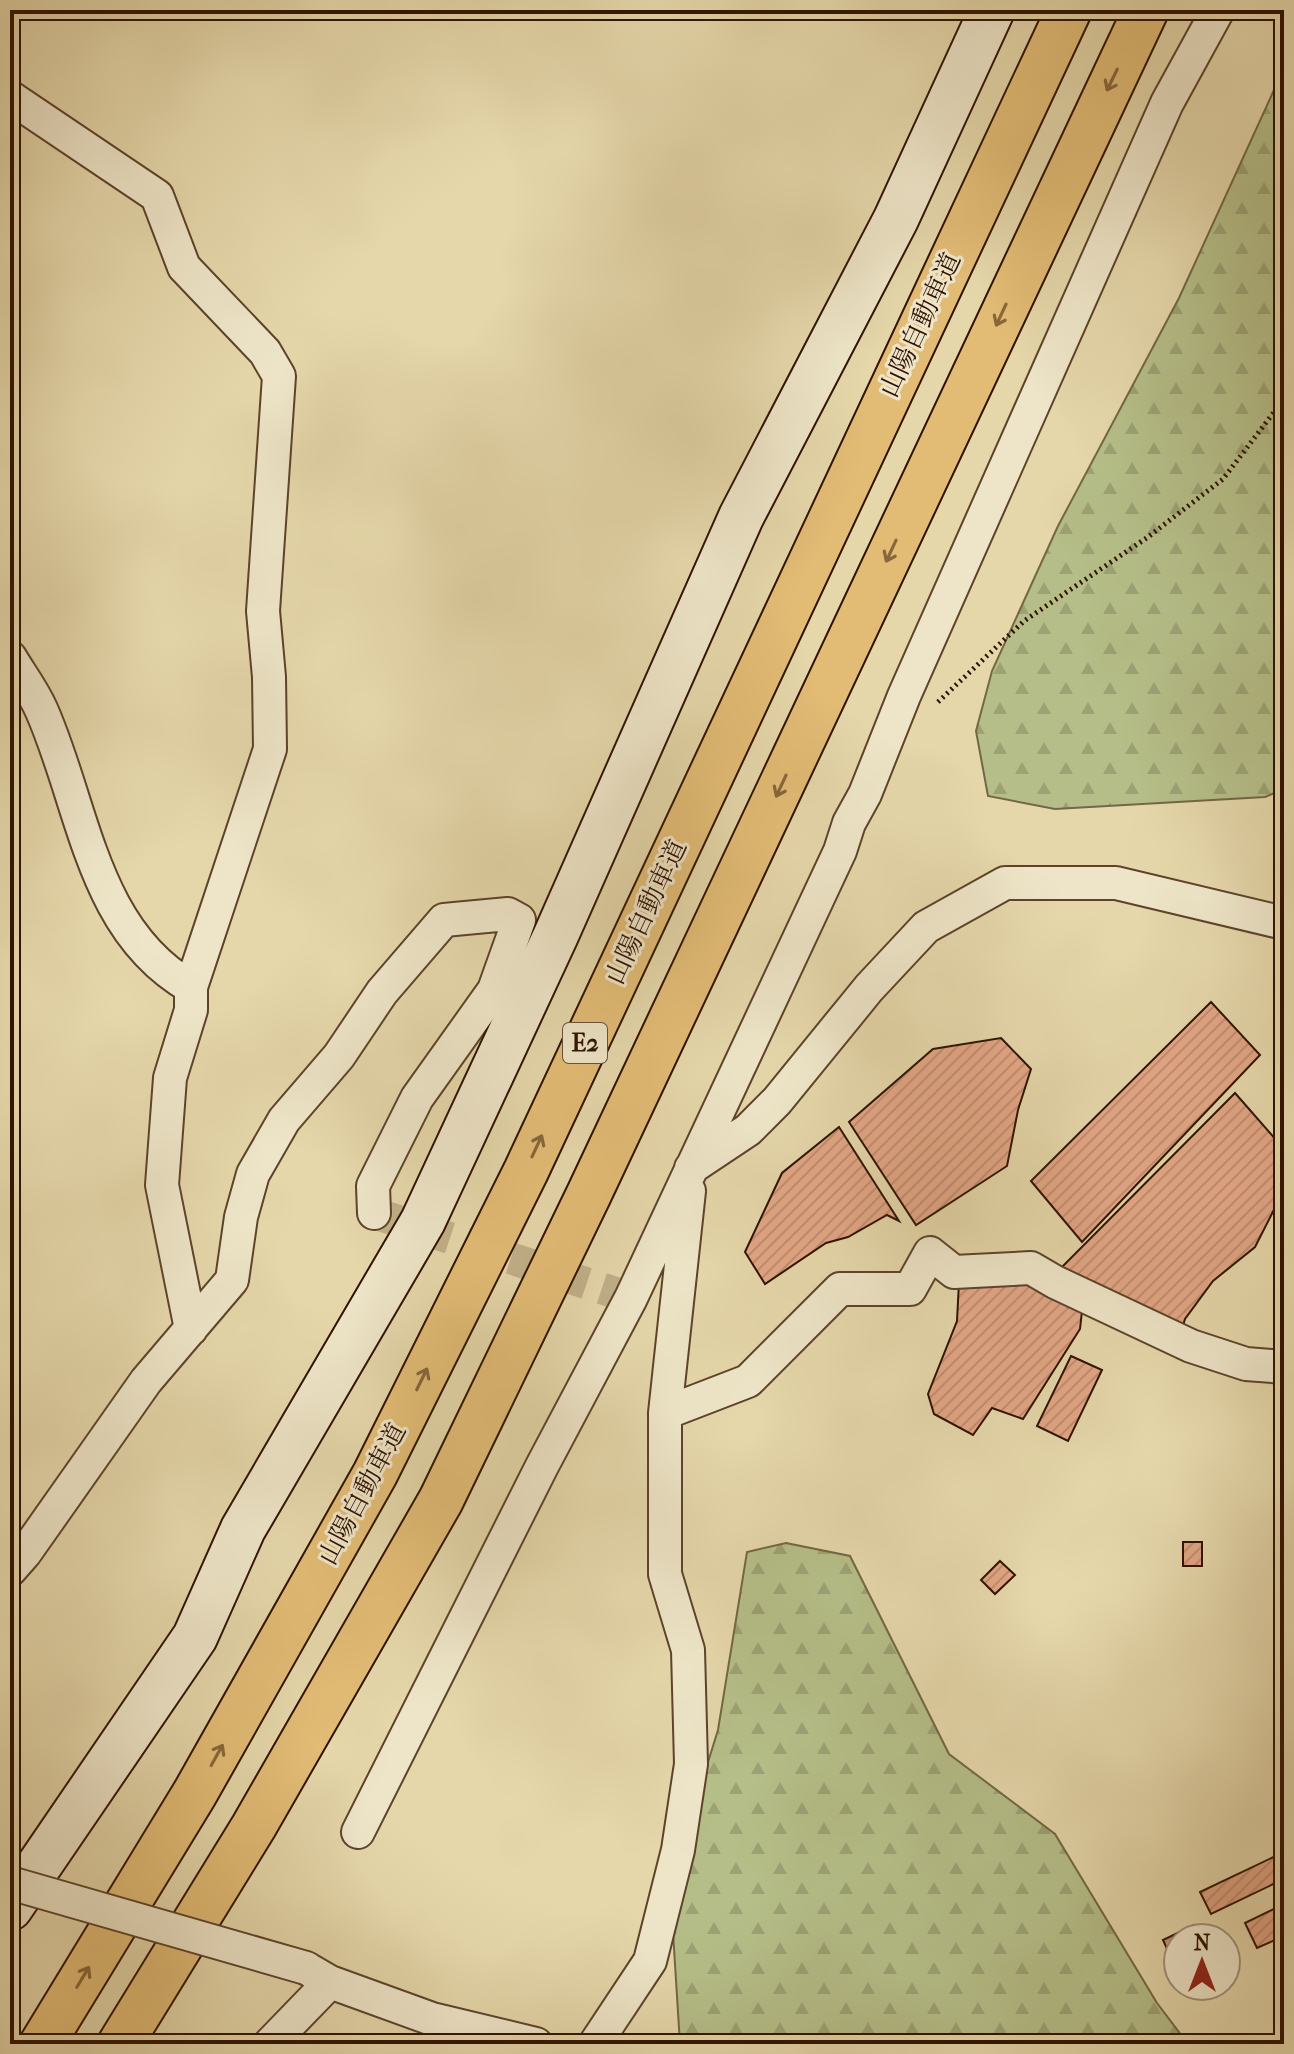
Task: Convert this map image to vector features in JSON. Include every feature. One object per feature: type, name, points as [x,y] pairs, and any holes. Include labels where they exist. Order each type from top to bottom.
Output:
[{"type":"highway","name":"山陽自動車道","points":[[42,2044],[195,1793],[375,1474],[526,1171],[1069,10]]},
{"type":"highway","points":[[120,2044],[254,1826],[441,1500],[596,1180],[1146,10]]},
{"type":"street","points":[[10,1908],[195,1637],[243,1529],[423,1221],[556,935],[741,517],[896,219],[992,10]]},
{"type":"street","points":[[358,1832],[542,1466],[631,1298],[840,851],[910,682],[1167,103],[1218,10]]},
{"type":"street","points":[[10,97],[157,196],[184,267],[265,352],[279,376],[263,611],[269,677],[270,749],[191,987],[191,1010],[170,1078],[162,1185],[191,1329]]},
{"type":"street","points":[[10,657],[41,709],[101,883],[133,936],[174,978],[191,987]]},
{"type":"street","points":[[691,1168],[748,1130],[777,1101],[869,988],[926,927],[1005,883],[1116,883],[1284,923]]},
{"type":"street","points":[[10,1570],[146,1381],[232,1280],[241,1217],[253,1174],[284,1120],[339,1056],[382,992],[444,920],[508,914],[519,920],[494,990],[417,1098],[373,1186],[374,1213]]},
{"type":"street","points":[[595,2044],[650,1961],[678,1850],[691,1764],[688,1650],[665,1574],[665,1413],[691,1168]]},
{"type":"street","points":[[665,1413],[748,1381],[840,1289],[910,1289],[930,1253],[954,1272],[1031,1268],[1191,1346],[1246,1364],[1284,1367]]},
{"type":"street","points":[[10,1883],[318,1975],[428,2031],[536,2044]]},
{"type":"street","points":[[270,2044],[318,1975]]},
{"type":"path","points":[[936,705],[1024,621],[1148,537],[1223,479],[1284,399]]},
{"type":"green space","points":[[1284,68],[1284,789],[1265,797],[1055,809],[988,796],[976,731],[992,671],[1058,526],[1179,298]]},
{"type":"green space","points":[[786,1543],[850,1556],[949,1754],[1055,1834],[1157,2003],[1188,2044],[680,2044],[670,1884],[718,1730],[747,1552]]},
{"type":"building","points":[[1211,1002],[1260,1055],[1082,1242],[1031,1181]]},
{"type":"building","points":[[1001,1038],[1031,1069],[1018,1110],[1007,1166],[916,1225],[849,1122],[933,1049]]},
{"type":"building","points":[[1235,1093],[1284,1149],[1284,1190],[1255,1247],[1213,1281],[1185,1319],[1181,1332],[1062,1267]]},
{"type":"building","points":[[839,1127],[899,1221],[887,1215],[848,1237],[826,1243],[765,1284],[745,1252],[782,1173]]},
{"type":"building","points":[[1025,1279],[1082,1311],[1080,1329],[1023,1419],[992,1408],[973,1435],[934,1414],[928,1394],[957,1321],[959,1282]]},
{"type":"building","points":[[1071,1356],[1102,1370],[1068,1441],[1037,1426]]},
{"type":"building","points":[[1183,1542],[1202,1542],[1202,1566],[1183,1566]]},
{"type":"building","points":[[1000,1561],[1015,1575],[995,1594],[981,1580]]},
{"type":"building","points":[[1284,1775],[1284,1805],[1277,1777]]},
{"type":"building","points":[[1282,1853],[1284,1879],[1211,1914],[1200,1892]]},
{"type":"building","points":[[1284,1904],[1284,1936],[1257,1948],[1245,1923]]},
{"type":"tunnel","points":[[374,1213],[631,1298]]}]
